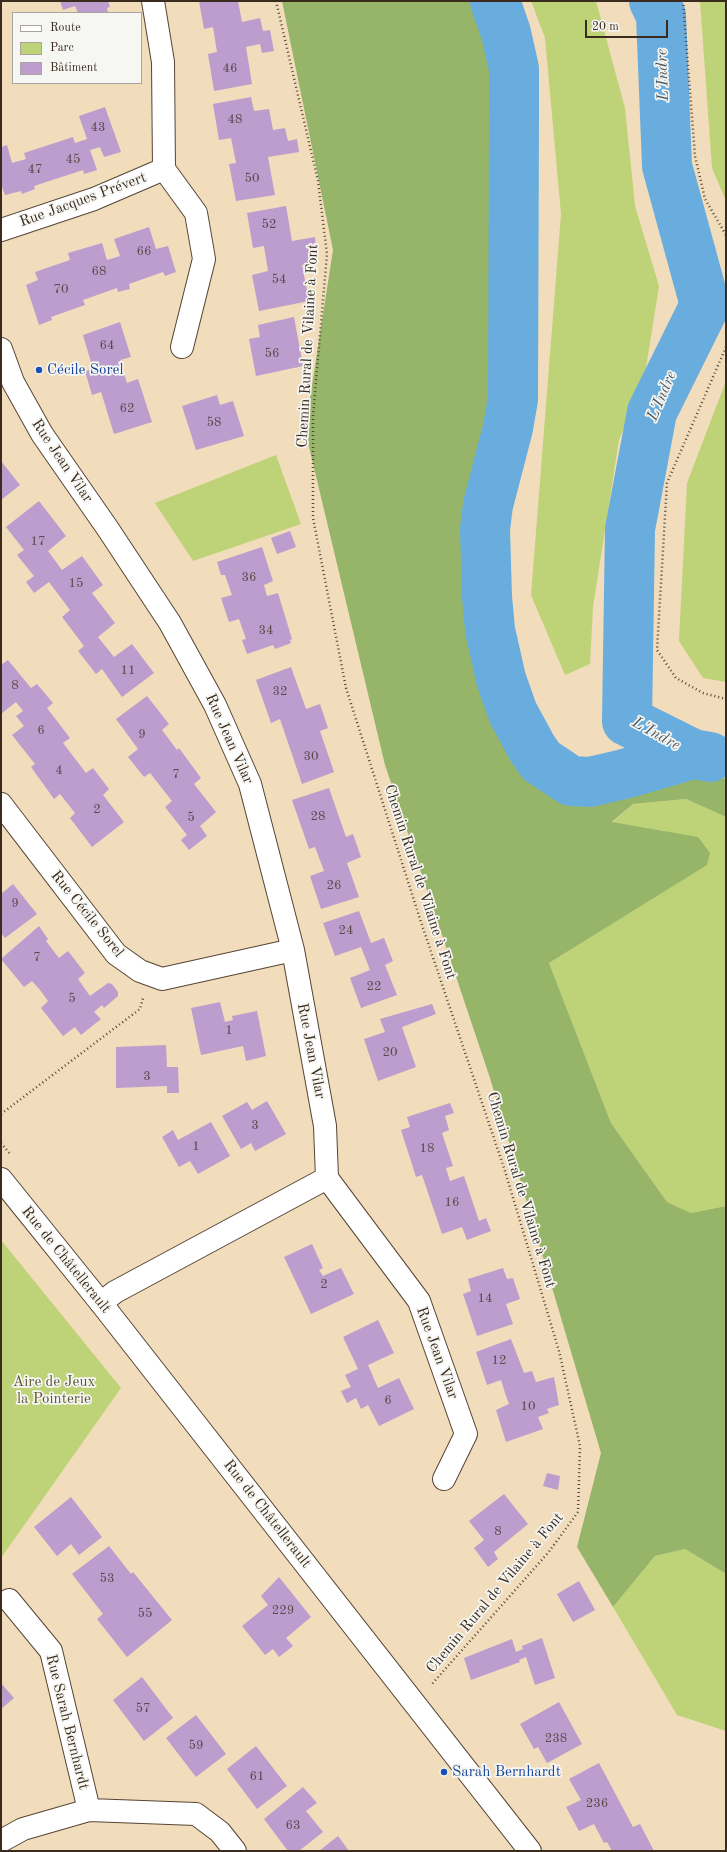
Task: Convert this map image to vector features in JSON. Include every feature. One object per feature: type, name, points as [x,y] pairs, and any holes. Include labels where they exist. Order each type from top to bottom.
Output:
[{"type":"street","name":"Rue Jacques Prévert","points":[[152,1],[163,62],[164,169],[196,213],[204,259],[182,347]]},
{"type":"street","name":"Rue Jacques Prévert","points":[[1,230],[94,199],[164,169]]},
{"type":"street","name":"Rue Jean Vilar","points":[[1,349],[7,387],[42,434],[108,529],[170,623],[215,705],[250,784],[293,950],[325,1126],[327,1178],[419,1301],[466,1434],[444,1479]]},
{"type":"street","name":"Rue Cécile Sorel","points":[[1,804],[116,954],[140,971],[162,979],[293,950]]},
{"type":"street","points":[[101,1302],[115,1292],[327,1178]]},
{"type":"street","name":"Rue de Châtellerault","points":[[1,1179],[101,1302],[530,1851]]},
{"type":"street","name":"Rue Sarah Bernhardt","points":[[9,1600],[51,1652],[89,1810]]},
{"type":"street","name":"Rue Sarah Bernhardt","points":[[1,1841],[23,1829],[89,1810],[196,1814],[220,1832],[235,1851]]},
{"type":"path","name":"Chemin Rural de Vilaine à Font","points":[[276,1],[318,181],[327,254],[313,416],[313,518],[346,688],[420,919],[505,1171],[559,1351],[580,1446],[578,1512],[548,1553],[415,1703]]},
{"type":"path","points":[[683,1],[695,156],[705,199],[726,234]]},
{"type":"path","points":[[726,347],[667,483],[657,650],[676,678],[703,693],[726,699]]},
{"type":"path","points":[[1,1114],[140,1008],[150,975]]},
{"type":"green space","points":[[282,1],[481,1],[496,68],[502,195],[493,327],[492,433],[470,573],[480,650],[493,710],[540,785],[577,795],[655,777],[705,770],[726,779],[726,817],[686,799],[633,804],[612,822],[698,837],[710,853],[707,865],[549,963],[611,1123],[667,1202],[691,1213],[726,1206],[726,1574],[685,1549],[655,1556],[613,1607],[577,1547],[601,1453],[490,1078],[385,765],[305,430],[333,250]]},
{"type":"green space","points":[[531,1],[596,1],[625,108],[635,206],[659,286],[645,374],[619,440],[593,607],[590,664],[565,675],[531,595],[561,214],[545,38]]},
{"type":"green space","points":[[700,1],[726,1],[726,201],[712,168]]},
{"type":"green space","points":[[726,381],[726,682],[703,678],[679,641],[687,483]]},
{"type":"green space","points":[[276,455],[301,524],[193,561],[155,503]]},
{"type":"green space","points":[[686,799],[726,817],[726,1206],[691,1213],[667,1202],[611,1123],[549,963],[707,864],[663,831],[612,823],[633,804]]},
{"type":"green space","name":"Aire de Jeux la Pointerie","points":[[1,1240],[121,1388],[1,1558]]},
{"type":"green space","points":[[685,1549],[726,1574],[726,1731],[677,1715],[613,1607],[655,1556]]},
{"type":"building","points":[[60,1],[108,1],[110,7],[107,8],[108,12],[78,12],[75,6],[63,10]]},
{"type":"building","points":[[199,1],[238,1],[242,22],[260,18],[263,31],[270,30],[274,51],[262,53],[260,44],[246,47],[252,84],[214,91],[208,54],[217,52],[213,27],[204,29]]},
{"type":"building","points":[[251,97],[254,111],[269,109],[273,130],[285,128],[288,141],[297,139],[299,152],[268,157],[275,195],[236,201],[229,164],[236,163],[231,138],[219,140],[213,104]]},
{"type":"building","points":[[105,107],[121,152],[104,157],[100,147],[90,150],[97,170],[84,174],[83,170],[34,186],[35,189],[22,194],[21,191],[5,195],[1,184],[1,147],[7,145],[12,163],[26,159],[24,153],[73,137],[75,143],[87,139],[79,116]]},
{"type":"building","points":[[286,206],[292,241],[315,237],[316,249],[314,262],[302,265],[309,301],[259,311],[252,275],[268,271],[264,246],[253,248],[247,213]]},
{"type":"building","points":[[149,227],[156,249],[168,246],[176,272],[165,276],[163,272],[129,284],[130,289],[118,292],[117,288],[83,300],[85,305],[51,317],[52,320],[39,325],[26,285],[38,280],[35,272],[70,260],[68,253],[102,243],[107,260],[120,256],[114,239]]},
{"type":"building","points":[[294,317],[303,366],[256,376],[249,339],[260,337],[258,325]]},
{"type":"building","points":[[120,322],[131,357],[120,360],[127,383],[138,379],[152,422],[114,434],[101,392],[92,395],[85,371],[93,369],[83,335]]},
{"type":"building","points":[[217,395],[220,405],[233,401],[244,436],[196,450],[182,406]]},
{"type":"building","points":[[1,461],[20,485],[1,500]]},
{"type":"building","points":[[39,501],[66,536],[48,551],[62,570],[82,556],[103,585],[92,593],[115,623],[98,637],[114,657],[132,644],[154,673],[122,697],[102,669],[96,674],[78,651],[84,646],[62,617],[70,610],[49,582],[34,593],[26,582],[34,576],[17,555],[24,550],[6,527]]},
{"type":"building","points":[[290,531],[296,547],[277,554],[271,538]]},
{"type":"building","points":[[262,547],[273,581],[264,585],[267,596],[278,593],[292,639],[290,640],[291,643],[275,649],[273,645],[247,654],[242,640],[246,639],[239,619],[229,622],[221,598],[232,595],[225,575],[221,575],[217,562]]},
{"type":"building","points":[[8,660],[31,688],[37,684],[53,703],[47,708],[70,738],[63,743],[86,773],[93,768],[109,789],[103,795],[124,822],[92,847],[70,818],[75,813],[60,794],[54,799],[31,767],[35,764],[12,735],[24,726],[16,716],[23,711],[16,702],[1,714],[1,665]]},
{"type":"building","points":[[291,667],[306,709],[320,704],[328,728],[320,731],[334,772],[302,784],[280,719],[271,723],[256,680]]},
{"type":"building","points":[[147,696],[169,724],[162,730],[177,750],[179,748],[201,778],[194,784],[216,812],[200,826],[207,836],[189,850],[181,840],[187,835],[165,807],[172,801],[150,773],[144,777],[128,757],[138,749],[116,719]]},
{"type":"building","points":[[329,788],[346,837],[353,834],[361,857],[347,863],[359,897],[321,909],[310,876],[324,871],[315,847],[309,849],[292,800]]},
{"type":"building","points":[[13,884],[37,914],[5,938],[1,933],[1,894]]},
{"type":"building","points":[[359,911],[371,943],[384,938],[393,961],[385,965],[397,995],[361,1008],[350,978],[370,970],[361,947],[335,956],[323,923]]},
{"type":"building","points":[[39,926],[48,939],[46,941],[59,958],[68,951],[85,973],[78,979],[90,996],[108,983],[112,984],[118,992],[118,996],[104,1008],[102,1005],[94,1012],[101,1019],[81,1035],[75,1027],[63,1036],[41,1008],[48,1001],[40,990],[32,981],[24,987],[1,959]]},
{"type":"building","points":[[220,1002],[225,1022],[233,1020],[232,1016],[257,1011],[266,1056],[246,1061],[243,1046],[201,1055],[191,1008]]},
{"type":"building","points":[[432,1004],[436,1014],[402,1027],[416,1067],[378,1081],[364,1039],[385,1032],[380,1019]]},
{"type":"building","points":[[166,1045],[167,1067],[178,1067],[179,1093],[167,1093],[167,1086],[116,1088],[116,1047]]},
{"type":"building","points":[[267,1101],[286,1134],[255,1151],[251,1143],[241,1149],[222,1116],[247,1102],[252,1110]]},
{"type":"building","points":[[450,1103],[454,1113],[445,1116],[449,1130],[442,1133],[453,1166],[446,1168],[450,1181],[464,1176],[479,1221],[486,1218],[491,1231],[467,1240],[462,1227],[442,1234],[422,1175],[416,1177],[401,1130],[410,1127],[407,1117]]},
{"type":"building","points":[[211,1122],[230,1156],[198,1174],[190,1161],[179,1167],[162,1137],[173,1130],[178,1140]]},
{"type":"building","points":[[312,1244],[323,1268],[319,1270],[323,1276],[341,1268],[354,1294],[311,1314],[284,1257]]},
{"type":"building","points":[[503,1268],[507,1279],[513,1278],[520,1299],[506,1304],[513,1324],[477,1336],[463,1294],[471,1291],[468,1279]]},
{"type":"building","points":[[378,1320],[394,1353],[368,1365],[378,1388],[399,1378],[414,1409],[379,1426],[368,1405],[361,1409],[356,1398],[347,1403],[341,1391],[351,1387],[345,1375],[358,1369],[343,1337]]},
{"type":"building","points":[[511,1339],[524,1373],[532,1371],[536,1382],[554,1377],[559,1405],[547,1409],[549,1413],[538,1417],[543,1429],[506,1442],[496,1410],[509,1404],[501,1380],[487,1385],[476,1352]]},
{"type":"building","points":[[547,1473],[560,1476],[558,1490],[543,1486]]},
{"type":"building","points":[[504,1494],[528,1524],[494,1552],[498,1559],[488,1567],[474,1548],[484,1540],[469,1521]]},
{"type":"building","points":[[71,1497],[102,1537],[79,1555],[71,1544],[57,1556],[34,1527]]},
{"type":"building","points":[[109,1546],[131,1574],[133,1572],[172,1620],[127,1657],[97,1619],[103,1614],[72,1574]]},
{"type":"building","points":[[279,1577],[311,1617],[286,1638],[293,1646],[279,1657],[273,1649],[265,1655],[242,1626],[268,1605],[261,1596]]},
{"type":"building","points":[[579,1581],[595,1610],[573,1622],[557,1594]]},
{"type":"building","points":[[542,1638],[555,1678],[535,1685],[526,1657],[519,1660],[520,1662],[471,1680],[464,1658],[512,1639],[516,1652],[523,1649],[522,1646]]},
{"type":"building","points":[[142,1677],[173,1718],[144,1741],[113,1700]]},
{"type":"building","points":[[1,1683],[14,1698],[1,1709]]},
{"type":"building","points":[[559,1702],[582,1744],[547,1763],[538,1747],[534,1749],[520,1724]]},
{"type":"building","points":[[196,1715],[226,1754],[196,1777],[166,1738]]},
{"type":"building","points":[[256,1746],[287,1786],[257,1809],[227,1769]]},
{"type":"building","points":[[599,1763],[633,1827],[640,1824],[654,1851],[612,1851],[607,1842],[604,1843],[594,1824],[579,1831],[566,1807],[581,1800],[569,1779]]},
{"type":"building","points":[[303,1787],[317,1803],[306,1811],[323,1832],[299,1851],[288,1851],[264,1819]]},
{"type":"building","points":[[338,1836],[349,1851],[319,1851]]},
{"type":"waterway","points":[[495,1],[506,33],[514,69],[513,399],[508,428],[488,505],[485,529],[487,597],[490,630],[501,679],[513,713],[532,748],[541,761],[571,781],[590,782],[693,754]]},
{"type":"waterway","name":"L'Indre","points":[[654,1],[661,15],[667,166],[705,305],[652,412],[630,529],[627,721],[693,754],[710,757]]},
{"type":"place","name":"Cécile Sorel","points":[[39,370]]},
{"type":"place","name":"Sarah Bernhardt","points":[[444,1772]]}]
